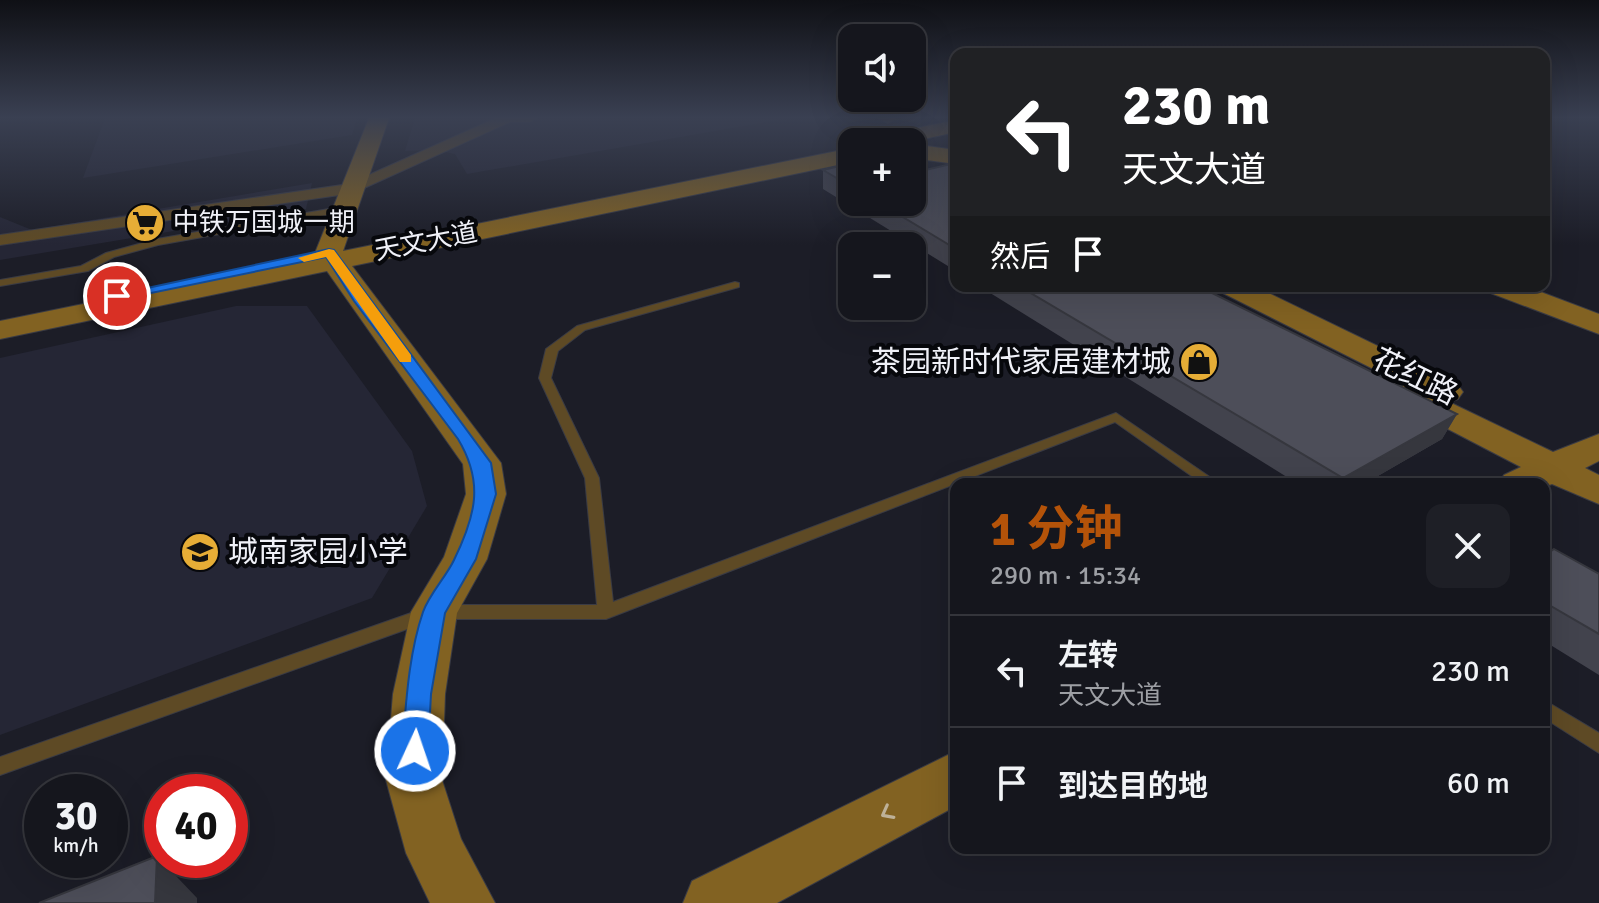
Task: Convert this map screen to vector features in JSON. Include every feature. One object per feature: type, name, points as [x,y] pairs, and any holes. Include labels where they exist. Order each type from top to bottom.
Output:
[{"type":"main road","points":[[364,160],[332,257],[482,463],[486,494],[465,559],[434,612],[419,694],[414,780],[436,853],[464,903]]},
{"type":"main road","name":"天文大道","points":[[0,330],[794,160]]},
{"type":"main road","name":"天文大道","points":[[0,319],[826,160]]},
{"type":"main road","points":[[222,284],[291,288],[359,298]]},
{"type":"main road","name":"花红路","points":[[1222,292],[1569,464],[1599,491]]},
{"type":"main road","points":[[1514,292],[1599,325]]},
{"type":"main road","points":[[714,903],[950,780]]},
{"type":"street","points":[[0,240],[350,198],[424,160]]},
{"type":"lane","points":[[0,283],[84,269],[110,255],[157,242],[350,198]]},
{"type":"lane","points":[[606,612],[592,478],[545,378],[552,349],[581,328],[735,285]]},
{"type":"lane","points":[[956,478],[1116,417],[1204,478]]},
{"type":"lane","points":[[0,766],[434,612],[606,612],[950,480]]},
{"type":"lane","points":[[1550,712],[1599,744]]},
{"type":"shaded area","points":[[90,160],[195,160],[83,178]]},
{"type":"shaded area","points":[[459,160],[547,160],[467,174]]},
{"type":"shaded area","name":"中铁万国城一期","points":[[312,183],[306,209],[0,260],[0,217],[32,230]]},
{"type":"shaded area","name":"城南家园小学","points":[[236,306],[307,306],[412,451],[427,506],[372,598],[0,735],[0,358]]},
{"type":"building","points":[[950,164],[950,245],[901,216],[926,216],[926,170]]},
{"type":"building","points":[[838,166],[838,179],[823,170]]},
{"type":"building","name":"茶园新时代家居建材城","points":[[1029,292],[1210,292],[1457,414],[1343,478]]},
{"type":"building","points":[[1554,549],[1599,574],[1599,634],[1550,605],[1550,552]]},
{"type":"building","points":[[144,861],[144,878],[156,878],[155,903],[39,903],[102,878],[128,878],[128,868]]},
{"type":"slow traffic","points":[[304,258],[329,253],[405,359]]},
{"type":"place","name":"中铁万国城一期","points":[[145,223]]},
{"type":"place","name":"茶园新时代家居建材城","points":[[1199,362]]},
{"type":"place","name":"城南家园小学","points":[[200,552]]},
{"type":"route","points":[[117,296],[329,253],[359,298],[465,437],[482,463],[486,494],[465,559],[434,612],[419,694],[415,751]]}]
